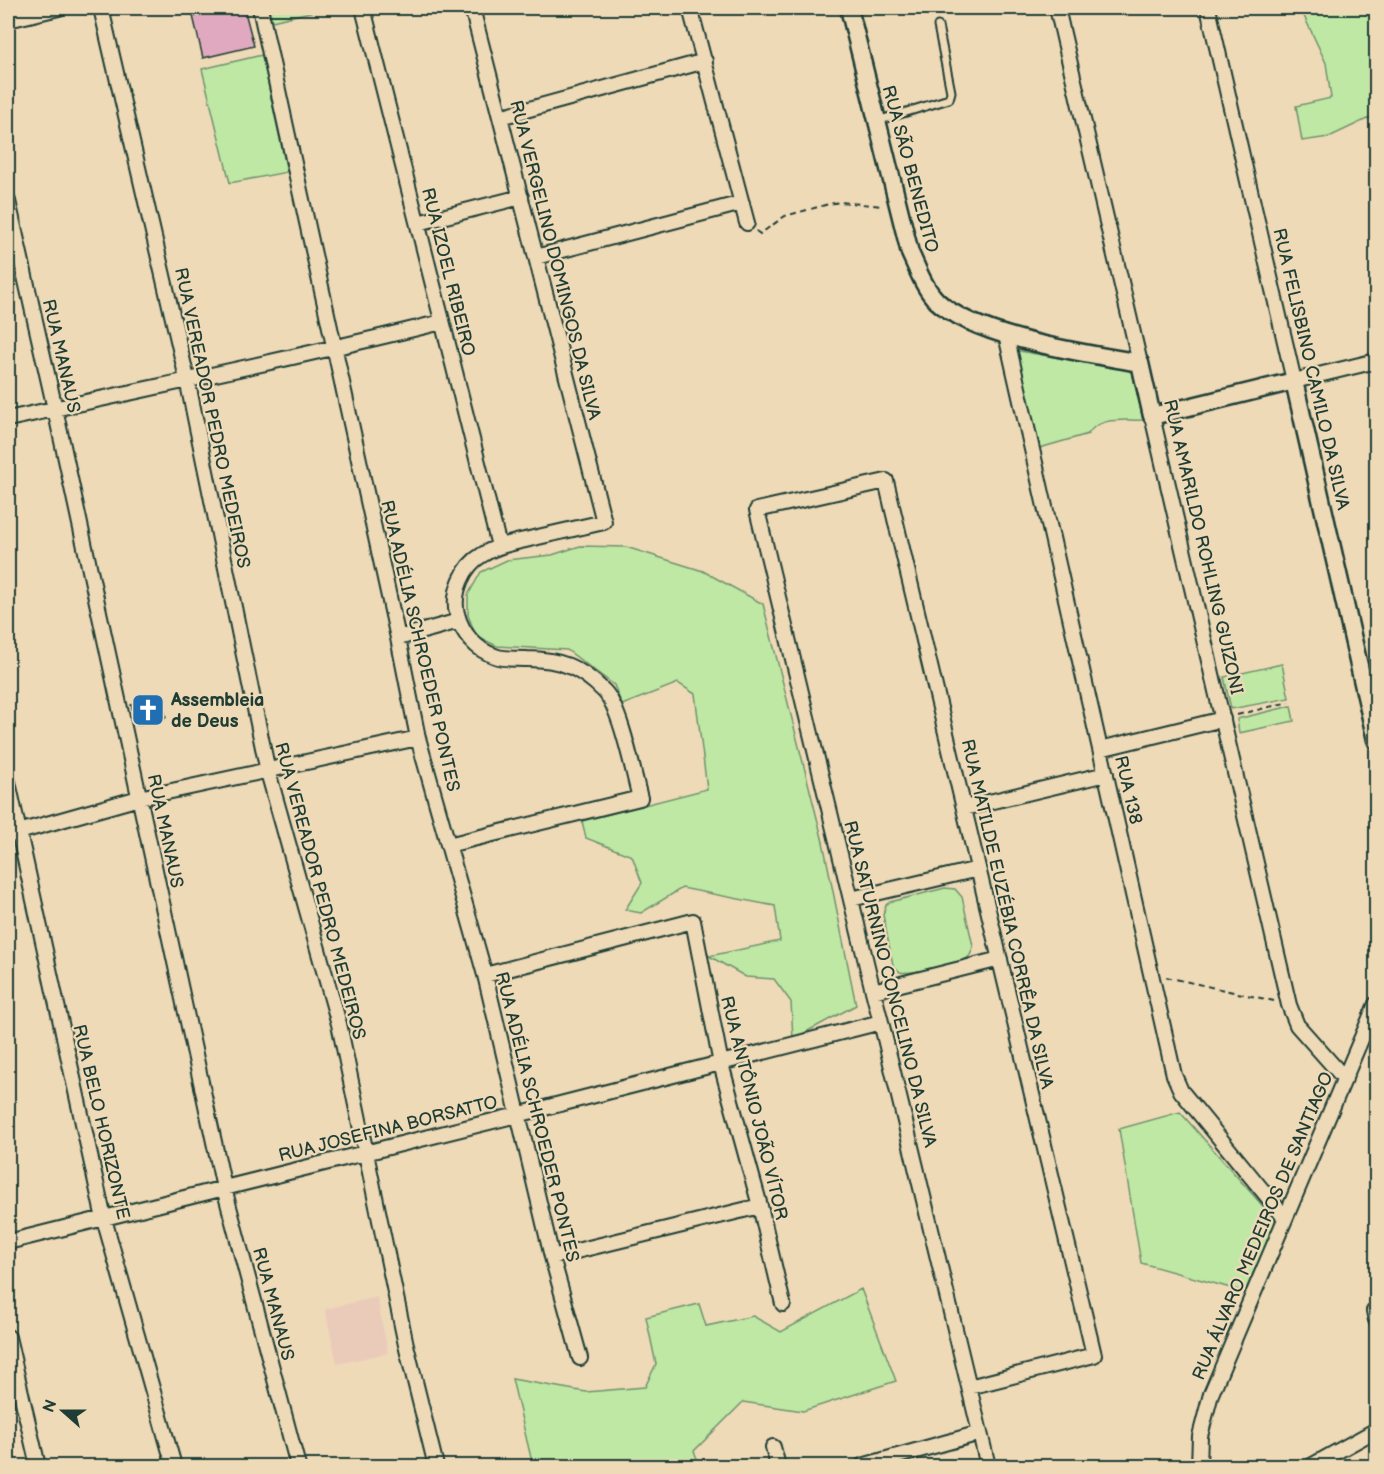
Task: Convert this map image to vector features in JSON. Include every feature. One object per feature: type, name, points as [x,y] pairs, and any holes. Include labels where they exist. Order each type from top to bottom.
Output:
[{"type":"street","points":[[8,20],[59,8]]},
{"type":"street","name":"RUA VEREADOR PEDRO MEDEIROS","points":[[101,8],[188,379],[268,772],[339,1024],[406,1345],[436,1467]]},
{"type":"street","name":"RUA ADÉLIA SCHROEDER PONTES","points":[[260,8],[418,738],[485,975],[552,1257],[580,1358]]},
{"type":"street","name":"RUA IZOEL RIBEIRO","points":[[363,8],[499,546]]},
{"type":"street","name":"RUA VERGELINO DOMINGOS DA SILVA","points":[[472,8],[604,522],[499,546]]},
{"type":"street","points":[[690,8],[747,223]]},
{"type":"street","name":"RUA SÃO BENEDITO","points":[[849,8],[910,253],[926,288],[938,302],[951,311],[967,320],[1006,335],[1140,363]]},
{"type":"street","name":"RUA AMARILDO ROHLING GUIZONI","points":[[1058,8],[1289,1005],[1297,1024],[1345,1079]]},
{"type":"street","name":"RUA FELISBINO CAMILO DA SILVA","points":[[1208,8],[1377,740]]},
{"type":"street","points":[[500,117],[705,61]]},
{"type":"street","points":[[418,224],[521,197]]},
{"type":"street","name":"RUA MANAUS","points":[[8,201],[224,1188],[298,1467]]},
{"type":"street","points":[[536,257],[742,203]]},
{"type":"street","points":[[8,419],[335,349],[442,322]]},
{"type":"street","name":"RUA 138","points":[[1006,335],[1174,1075],[1181,1090],[1285,1218]]},
{"type":"street","points":[[1152,416],[1377,361]]},
{"type":"street","name":"RUA SATURNINO CONCELINO DA SILVA","points":[[886,481],[757,510],[988,1467]]},
{"type":"street","name":"RUA MATILDE EUZÉBIA CORRÊA DA SILVA","points":[[886,481],[1094,1355],[969,1387]]},
{"type":"street","points":[[448,845],[640,798],[614,705],[603,690],[575,668],[561,662],[495,657],[474,644],[459,621],[456,601],[464,573],[480,556],[499,546]]},
{"type":"street","points":[[398,638],[459,621]]},
{"type":"street","points":[[1100,749],[1223,719]]},
{"type":"street","points":[[13,834],[139,798],[418,738]]},
{"type":"street","points":[[964,808],[1106,774]]},
{"type":"street","name":"RUA BELO HORIZONTE","points":[[8,782],[13,834],[104,1219],[174,1467]]},
{"type":"street","points":[[851,899],[978,869]]},
{"type":"street","name":"RUA ANTÔNIO JOÃO VÍTOR","points":[[485,975],[693,921],[721,1064],[760,1206],[783,1304]]},
{"type":"street","points":[[873,991],[1000,959]]},
{"type":"street","name":"RUA ÁLVARO MEDEIROS DE SANTIAGO","points":[[1199,1467],[1200,1436],[1211,1394],[1377,1004]]},
{"type":"street","name":"RUA JOSEFINA BORSATTO","points":[[8,1242],[881,1022]]},
{"type":"street","points":[[552,1257],[760,1206]]},
{"type":"street","points":[[8,1337],[39,1467]]},
{"type":"street","points":[[1311,1467],[1377,1430]]},
{"type":"street","points":[[862,1467],[980,1433]]},
{"type":"street","points":[[773,1447],[778,1467]]},
{"type":"lane","points":[[877,121],[949,99],[951,92],[938,26]]},
{"type":"path","points":[[747,223],[760,234],[794,213],[829,204],[840,202],[898,207]]},
{"type":"path","points":[[1223,719],[1289,702]]},
{"type":"path","points":[[1151,974],[1289,1005]]},
{"type":"shaded area","points":[[377,1297],[388,1353],[337,1364],[325,1309]]},
{"type":"green space","points":[[269,8],[327,8],[272,21]]},
{"type":"green space","points":[[1304,8],[1376,8],[1376,119],[1369,118],[1329,137],[1302,141],[1296,106],[1331,98],[1326,63],[1304,16]]},
{"type":"green space","points":[[262,55],[287,172],[230,183],[202,69]]},
{"type":"green space","points":[[1014,350],[1132,371],[1143,420],[1105,422],[1093,428],[1088,434],[1036,449]]},
{"type":"green space","points":[[580,546],[626,547],[703,571],[763,604],[823,842],[856,1005],[793,1039],[791,1002],[774,979],[746,977],[709,956],[780,941],[775,906],[682,888],[641,913],[625,910],[642,883],[632,856],[586,838],[582,821],[707,789],[695,694],[678,683],[622,705],[614,685],[567,650],[497,646],[476,636],[468,615],[468,595],[481,572],[507,560],[552,555]]},
{"type":"green space","points":[[1282,664],[1289,698],[1231,709],[1224,677]]},
{"type":"green space","points":[[1291,706],[1294,721],[1239,733],[1237,719]]},
{"type":"green space","points":[[945,888],[955,889],[962,897],[973,946],[970,955],[961,961],[944,966],[900,972],[893,965],[883,915],[886,905]]},
{"type":"green space","points":[[1180,1112],[1276,1221],[1245,1292],[1141,1263],[1119,1129]]},
{"type":"green space","points":[[861,1289],[896,1381],[803,1411],[743,1402],[694,1451],[700,1466],[533,1466],[512,1379],[586,1392],[645,1387],[656,1364],[646,1317],[699,1304],[706,1326],[753,1316],[781,1332]]},
{"type":"building","points":[[228,8],[244,8],[254,46],[203,58],[193,16]]},
{"type":"building","name":"Assembleia de Deus","points":[[161,697],[166,717],[137,725],[131,705]]},
{"type":"place","name":"Assembleia de Deus","points":[[148,710]]}]
